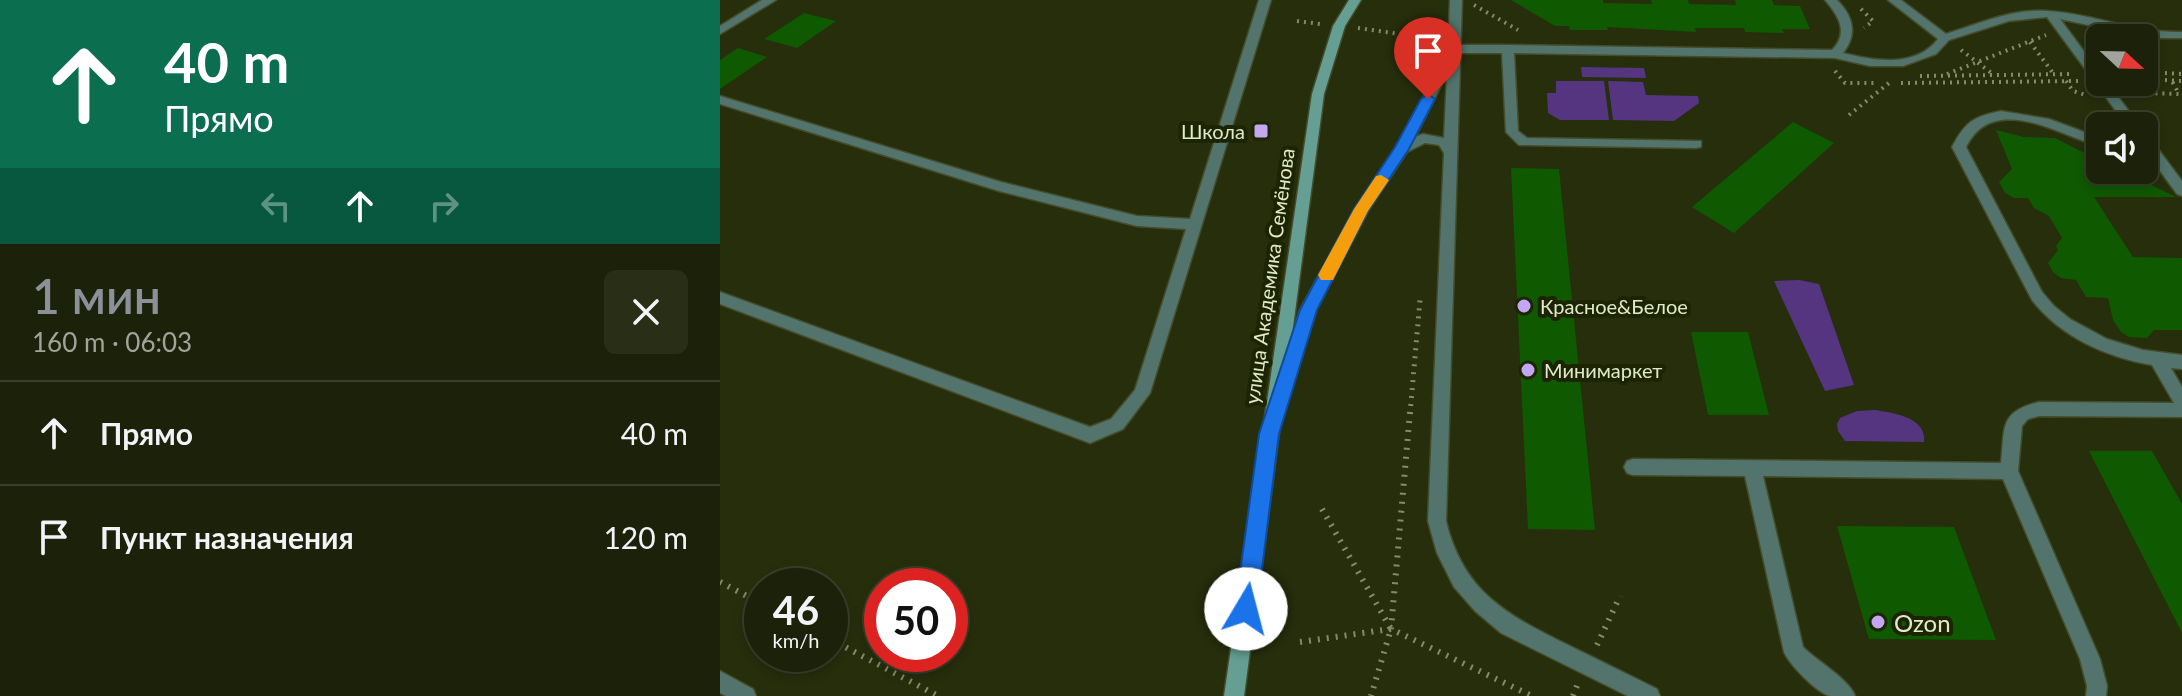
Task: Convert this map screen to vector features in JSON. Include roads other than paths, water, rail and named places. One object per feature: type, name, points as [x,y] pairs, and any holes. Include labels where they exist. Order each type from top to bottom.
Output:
[{"type":"main road","name":"улица Академика Семёнова","points":[[1234,696],[1318,94],[1339,26],[1351,3]]},
{"type":"street","points":[[720,31],[770,0]]},
{"type":"street","points":[[720,298],[1090,435],[1117,424],[1142,393],[1265,0]]},
{"type":"street","points":[[1830,54],[1845,44],[1848,31],[1844,15],[1831,0]]},
{"type":"street","points":[[1894,0],[1944,38]]},
{"type":"street","points":[[1463,1],[1455,49],[1437,521],[1441,547],[1455,576],[1489,612],[1508,626],[1650,696]]},
{"type":"street","points":[[2051,15],[2086,61]]},
{"type":"street","points":[[1455,49],[1830,54],[1877,65],[1901,65],[1937,48],[1944,38],[2020,16],[2051,15],[2154,34],[2182,35]]},
{"type":"street","points":[[1269,434],[1308,310],[1362,209],[1402,149],[1455,49]]},
{"type":"street","points":[[1508,49],[1512,132],[1524,142],[1696,144]]},
{"type":"street","points":[[720,100],[999,186],[1137,221],[1196,224]]},
{"type":"street","points":[[2086,137],[2042,119],[1993,117],[1978,122],[1962,138],[1959,147],[2043,306],[2064,323],[2116,349],[2158,361],[2182,362]]},
{"type":"street","points":[[1402,149],[1423,138],[1443,142],[1451,154]]},
{"type":"street","points":[[2158,159],[2182,191]]},
{"type":"street","points":[[2158,167],[2167,171]]},
{"type":"street","points":[[2158,361],[2182,402]]},
{"type":"street","points":[[2101,693],[2090,659],[2009,471],[2014,424],[2023,413],[2039,409],[2182,410]]},
{"type":"street","points":[[1633,467],[2009,471]]},
{"type":"street","points":[[1752,468],[1794,652],[1826,684],[1845,696]]},
{"type":"street","points":[[720,681],[746,696]]},
{"type":"place","name":"Школа","points":[[1261,131]]},
{"type":"place","name":"Красное&Белое","points":[[1524,306]]},
{"type":"place","name":"Минимаркет","points":[[1528,370]]},
{"type":"place","name":"Ozon","points":[[1878,622]]}]
